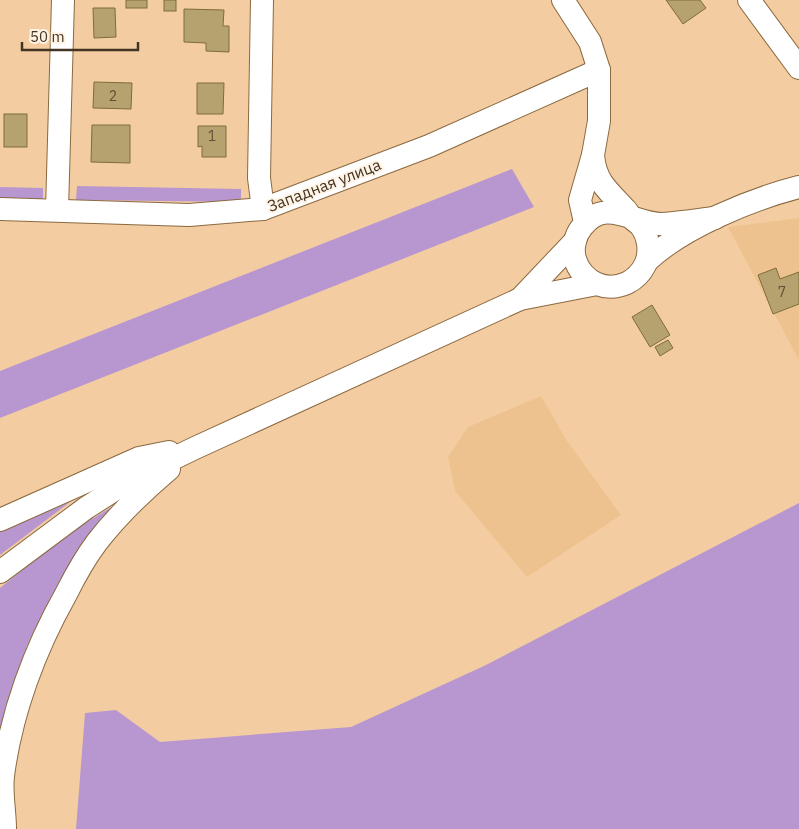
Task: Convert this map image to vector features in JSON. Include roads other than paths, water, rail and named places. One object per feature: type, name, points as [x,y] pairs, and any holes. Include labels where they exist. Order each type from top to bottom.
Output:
[{"type":"street","points":[[57,210],[64,0]]},
{"type":"street","points":[[262,0],[259,178],[263,209]]},
{"type":"street","points":[[563,0],[590,42],[599,70],[599,121],[593,155],[580,200],[580,232],[575,258],[579,268],[586,277],[597,284],[609,287],[621,285],[632,280],[641,272],[647,261],[660,248],[715,218],[753,202],[799,187]]},
{"type":"street","points":[[748,0],[799,68]]},
{"type":"street","name":"Западная улица","points":[[0,209],[189,215],[263,209],[429,146],[599,70]]},
{"type":"street","points":[[593,155],[594,169],[602,183],[631,218],[661,224],[715,218]]},
{"type":"street","points":[[520,299],[596,215],[620,212],[641,226],[649,249],[647,261]]},
{"type":"street","points":[[0,572],[86,508],[133,478],[195,448],[520,299],[597,284]]},
{"type":"street","points":[[0,520],[139,458],[195,448]]},
{"type":"street","points":[[5,829],[3,778],[13,724],[30,672],[51,620],[75,576],[102,536],[121,513],[195,448]]}]
